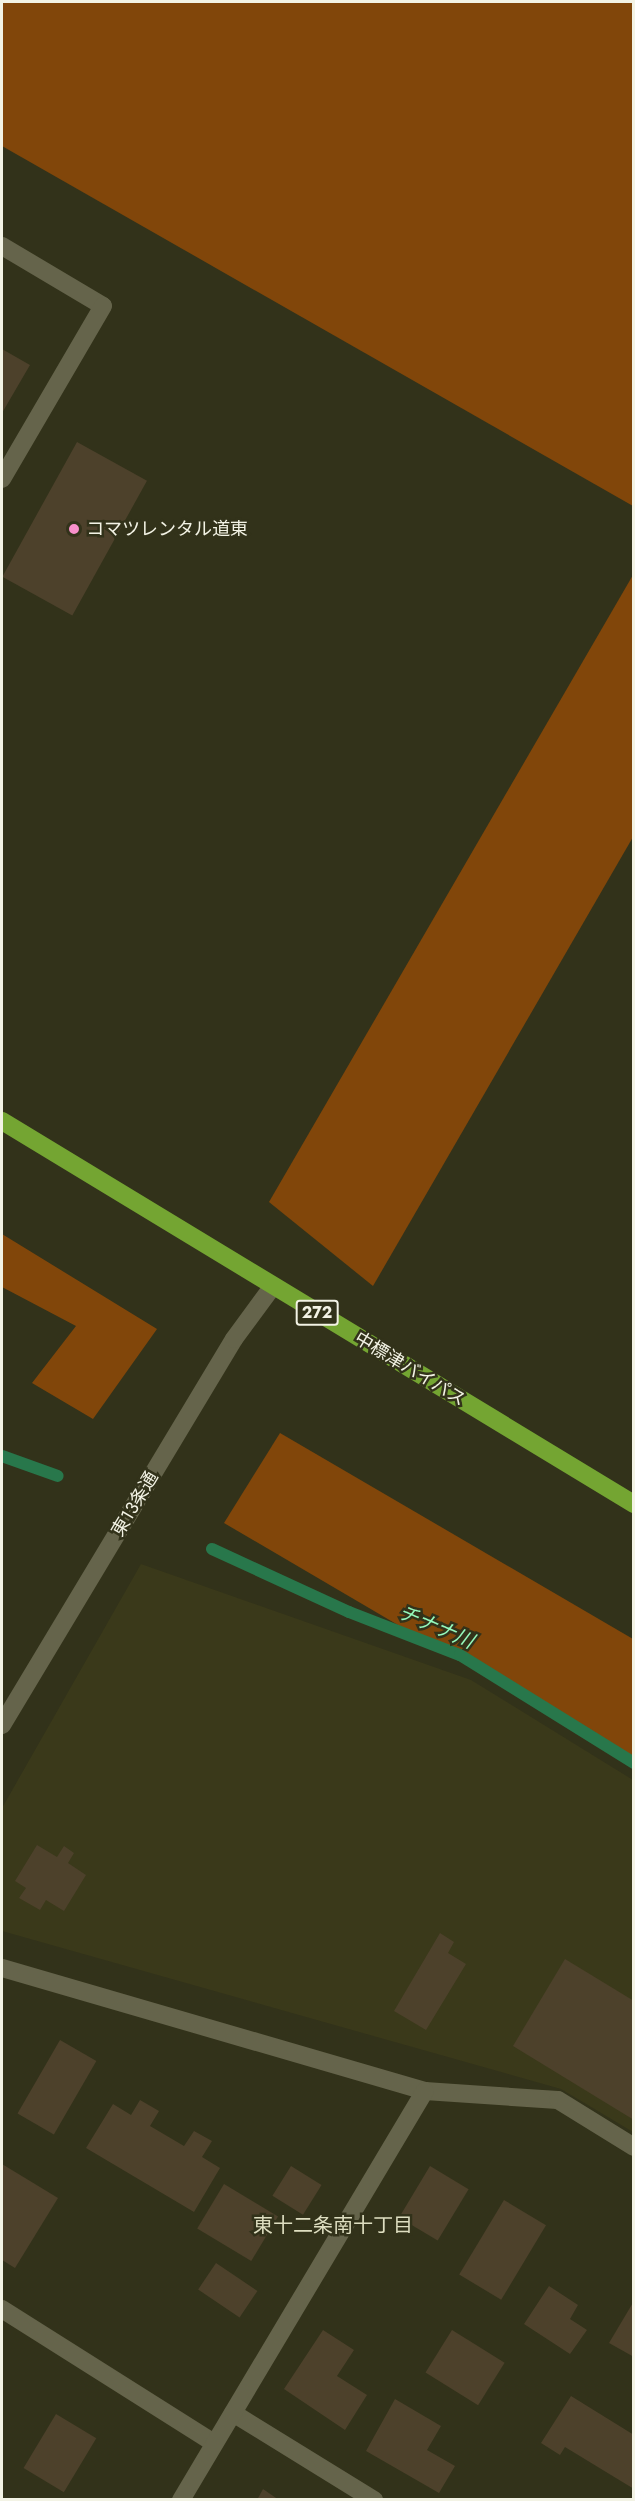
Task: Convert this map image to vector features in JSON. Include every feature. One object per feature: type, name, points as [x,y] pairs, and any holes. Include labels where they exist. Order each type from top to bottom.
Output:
[{"type":"highway","name":"中標津バイパス","points":[[2,1121],[633,1504]]},
{"type":"street","points":[[2,246],[104,306],[2,479]]},
{"type":"street","name":"東13条通","points":[[2,1725],[234,1339],[273,1286]]},
{"type":"street","points":[[2,1968],[425,2091],[558,2100],[633,2147]]},
{"type":"street","points":[[181,2499],[425,2091]]},
{"type":"street","points":[[2,2308],[214,2444]]},
{"type":"street","points":[[232,2413],[374,2499]]},
{"type":"shaded area","points":[[2,2],[633,2],[633,506],[2,146]]},
{"type":"shaded area","points":[[633,575],[633,837],[373,1286],[269,1202]]},
{"type":"shaded area","points":[[2,1234],[157,1329],[93,1419],[32,1383],[76,1326],[2,1287]]},
{"type":"shaded area","points":[[280,1433],[633,1639],[633,1763],[224,1523]]},
{"type":"shaded area","points":[[141,1564],[471,1680],[633,1780],[633,2132],[561,2089],[2,1931],[2,1808]]},
{"type":"building","points":[[2,349],[30,365],[2,413]]},
{"type":"building","name":"コマツレンタル道東","points":[[77,442],[147,481],[72,615],[2,577]]},
{"type":"building","points":[[37,1845],[57,1857],[64,1846],[74,1853],[68,1863],[86,1875],[64,1911],[46,1900],[40,1910],[19,1898],[26,1888],[15,1881]]},
{"type":"building","points":[[440,1933],[454,1942],[448,1953],[466,1964],[426,2030],[394,2011]]},
{"type":"building","points":[[565,1959],[634,2001],[634,2120],[513,2046]]},
{"type":"building","points":[[60,2040],[96,2061],[54,2135],[18,2114]]},
{"type":"building","points":[[140,2100],[159,2111],[150,2126],[184,2146],[194,2131],[212,2141],[202,2157],[220,2168],[194,2212],[86,2148],[113,2104],[131,2115]]},
{"type":"building","points":[[2,2164],[58,2198],[15,2268],[2,2260]]},
{"type":"building","points":[[291,2166],[322,2185],[303,2215],[272,2196]]},
{"type":"building","points":[[430,2166],[469,2189],[438,2241],[399,2217]]},
{"type":"building","points":[[224,2184],[278,2216],[251,2261],[197,2229]]},
{"type":"building","points":[[504,2200],[546,2225],[501,2300],[459,2275]]},
{"type":"building","points":[[216,2263],[257,2291],[240,2317],[198,2290]]},
{"type":"building","points":[[549,2286],[578,2305],[570,2319],[587,2330],[570,2354],[524,2324]]},
{"type":"building","points":[[634,2301],[634,2357],[609,2343]]},
{"type":"building","points":[[323,2330],[354,2350],[337,2376],[367,2395],[345,2430],[284,2389]]},
{"type":"building","points":[[452,2330],[505,2363],[478,2405],[426,2372]]},
{"type":"building","points":[[571,2396],[634,2435],[634,2489],[565,2447],[560,2455],[541,2443]]},
{"type":"building","points":[[395,2399],[441,2426],[427,2450],[455,2466],[439,2493],[366,2451]]},
{"type":"building","points":[[56,2414],[96,2438],[64,2492],[24,2468]]},
{"type":"building","points":[[263,2489],[279,2500],[257,2500]]},
{"type":"waterway","name":"チナナ川","points":[[2,1456],[58,1476]]},
{"type":"waterway","name":"チナナ川","points":[[212,1549],[349,1612],[460,1655],[634,1763]]},
{"type":"place","name":"コマツレンタル道東","points":[[74,529]]},
{"type":"district","name":"東十二条南十丁目","points":[[333,2225]]}]
